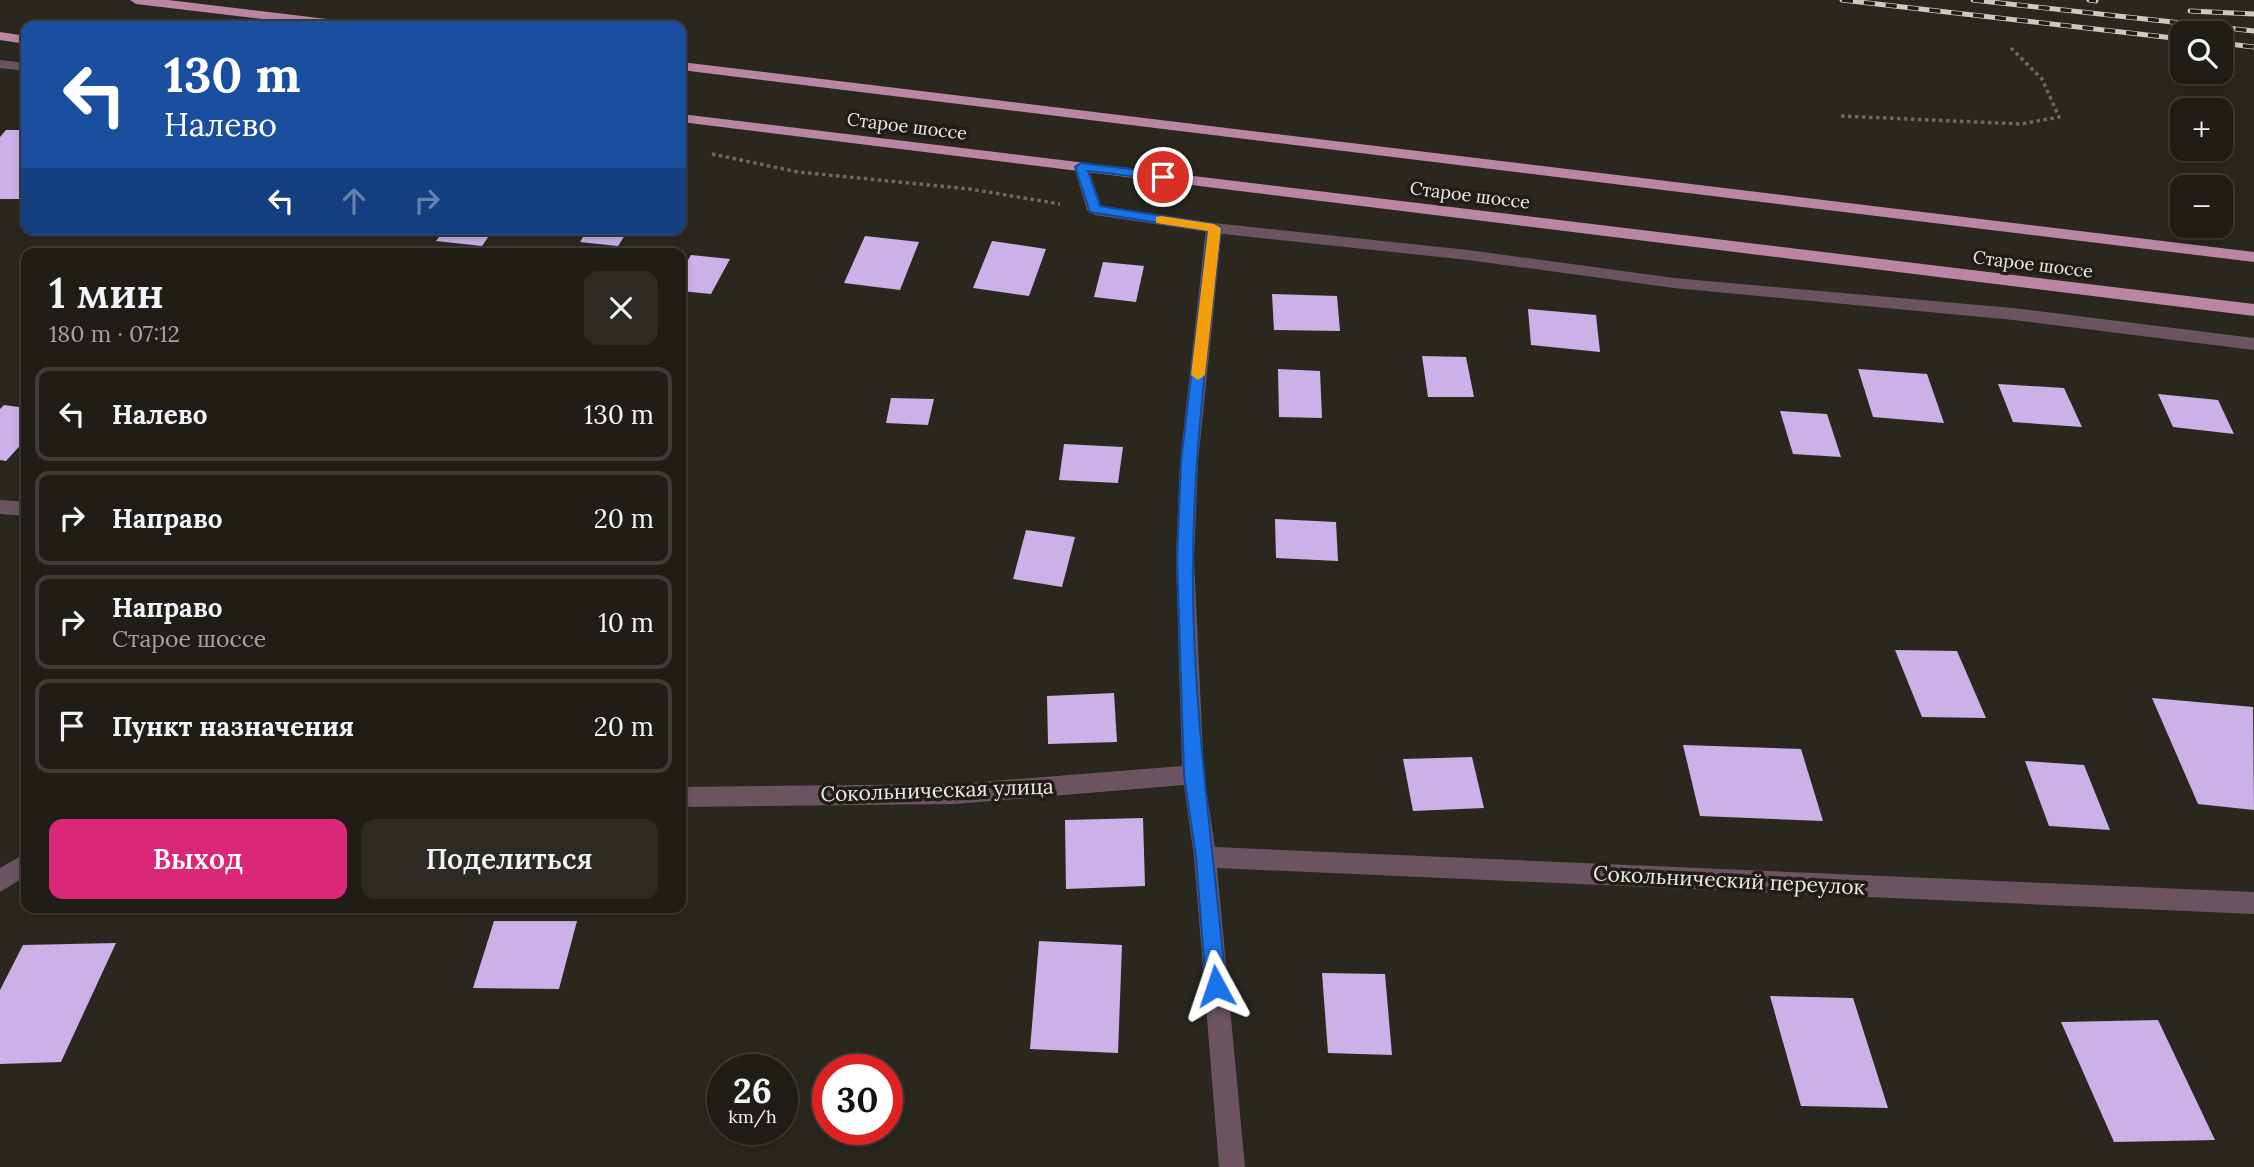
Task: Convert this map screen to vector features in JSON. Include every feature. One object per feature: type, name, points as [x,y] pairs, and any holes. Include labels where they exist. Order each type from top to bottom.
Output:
[{"type":"highway","points":[[136,0],[185,3],[316,21]]},
{"type":"highway","points":[[0,36],[21,39]]},
{"type":"highway","name":"Старое шоссе","points":[[686,67],[2254,257]]},
{"type":"highway","name":"Старое шоссе","points":[[686,119],[2254,310]]},
{"type":"street","points":[[0,64],[21,66]]},
{"type":"street","points":[[1081,167],[1095,209],[1214,228],[1468,255],[1674,283],[2013,314],[2254,344]]},
{"type":"street","points":[[1214,228],[1189,462],[1186,531],[1193,775],[1205,857],[1232,1167]]},
{"type":"street","points":[[0,507],[21,509]]},
{"type":"street","name":"Сокольническая улица","points":[[686,797],[955,794],[1193,775]]},
{"type":"street","name":"Сокольнический переулок","points":[[1205,857],[2254,903]]},
{"type":"street","points":[[0,881],[21,866]]},
{"type":"path","points":[[1841,116],[2021,124],[2059,117],[2042,79],[2011,48]]},
{"type":"path","points":[[707,153],[798,172],[970,189],[1095,209]]},
{"type":"building","points":[[6,130],[21,130],[21,199],[0,199],[0,137]]},
{"type":"building","points":[[280,235],[311,235],[310,237],[279,237]]},
{"type":"building","points":[[440,235],[490,235],[482,246],[436,241]]},
{"type":"building","points":[[584,235],[625,235],[618,246],[580,242]]},
{"type":"building","points":[[865,236],[919,242],[900,290],[844,283]]},
{"type":"building","points":[[992,241],[1046,249],[1029,296],[973,288]]},
{"type":"building","points":[[691,255],[730,259],[711,294],[686,292],[686,264]]},
{"type":"building","points":[[1103,262],[1144,266],[1136,302],[1094,297]]},
{"type":"building","points":[[1272,294],[1337,296],[1340,331],[1274,330]]},
{"type":"building","points":[[1528,309],[1596,315],[1600,352],[1531,345]]},
{"type":"building","points":[[1422,356],[1466,357],[1474,397],[1428,397]]},
{"type":"building","points":[[1278,369],[1320,371],[1322,418],[1279,417]]},
{"type":"building","points":[[1858,369],[1927,374],[1944,423],[1873,417]]},
{"type":"building","points":[[1998,384],[2064,388],[2082,427],[2013,422]]},
{"type":"building","points":[[2158,394],[2218,400],[2234,434],[2173,427]]},
{"type":"building","points":[[891,398],[934,399],[928,425],[886,423]]},
{"type":"building","points":[[4,405],[21,407],[21,444],[6,461],[0,460],[0,409]]},
{"type":"building","points":[[1780,411],[1827,414],[1841,457],[1793,454]]},
{"type":"building","points":[[1064,444],[1123,447],[1118,483],[1059,480]]},
{"type":"building","points":[[1275,519],[1336,522],[1338,561],[1276,558]]},
{"type":"building","points":[[1026,530],[1075,537],[1062,587],[1013,579]]},
{"type":"building","points":[[1895,650],[1957,651],[1986,718],[1922,717]]},
{"type":"building","points":[[1114,693],[1117,742],[1048,744],[1047,696]]},
{"type":"building","points":[[2152,698],[2253,707],[2254,810],[2198,804]]},
{"type":"building","points":[[1683,745],[1801,749],[1823,821],[1700,816]]},
{"type":"building","points":[[1472,757],[1484,808],[1413,811],[1403,759]]},
{"type":"building","points":[[2025,761],[2084,765],[2110,830],[2049,826]]},
{"type":"building","points":[[1143,818],[1145,886],[1066,889],[1065,820]]},
{"type":"building","points":[[494,921],[577,921],[559,989],[473,988]]},
{"type":"building","points":[[1039,941],[1122,945],[1118,1053],[1030,1049]]},
{"type":"building","points":[[116,943],[61,1062],[0,1064],[0,990],[23,945]]},
{"type":"building","points":[[1322,973],[1385,974],[1392,1055],[1328,1053]]},
{"type":"building","points":[[1770,996],[1853,998],[1888,1108],[1801,1106]]},
{"type":"building","points":[[2158,1020],[2215,1140],[2114,1142],[2061,1022]]},
{"type":"railway","points":[[1842,0],[2170,38]]},
{"type":"railway","points":[[1973,0],[2254,31]]},
{"type":"railway","points":[[2089,0],[2096,1]]},
{"type":"railway","points":[[2190,11],[2254,14]]},
{"type":"railway","points":[[2233,44],[2254,47]]},
{"type":"slow traffic","points":[[1161,220],[1214,228],[1198,375]]},
{"type":"route","points":[[1163,177],[1081,167],[1095,209],[1214,228],[1189,462],[1185,559],[1193,775],[1205,857],[1216,986]]}]
